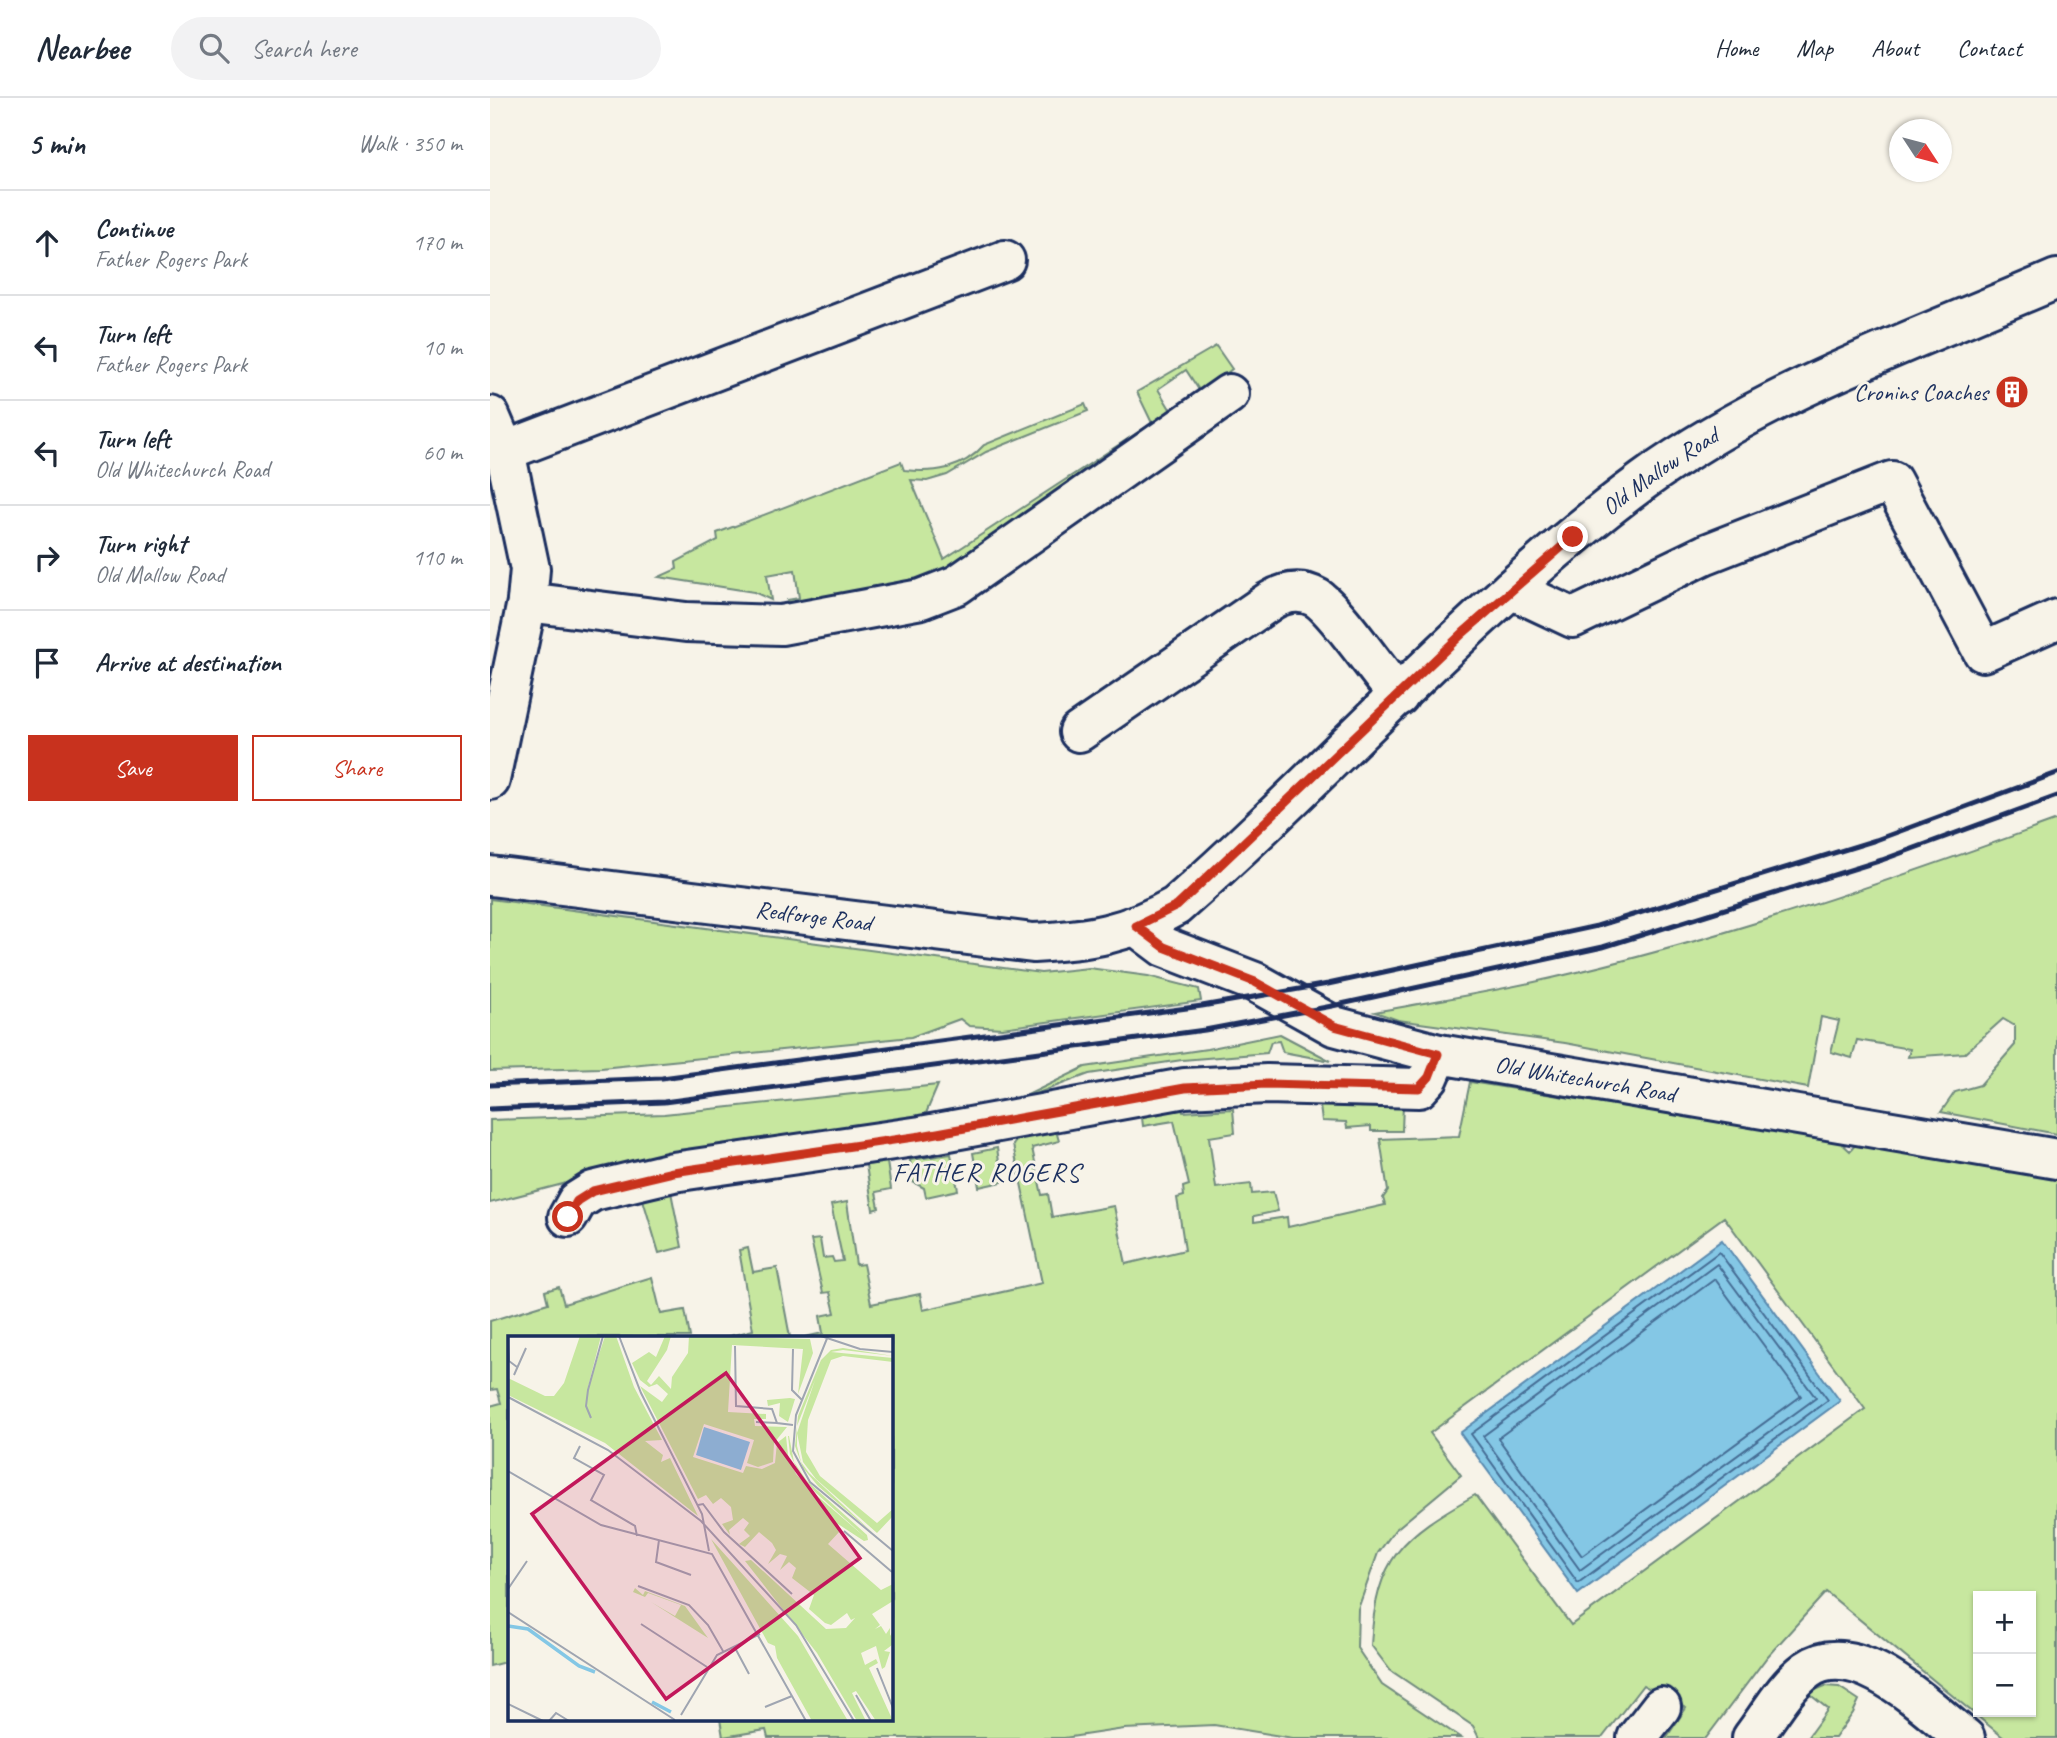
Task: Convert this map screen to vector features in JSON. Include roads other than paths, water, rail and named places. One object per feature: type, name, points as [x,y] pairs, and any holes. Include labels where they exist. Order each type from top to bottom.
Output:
[{"type":"street","points":[[505,451],[1005,260]]},
{"type":"street","name":"Old Mallow Road","points":[[1136,926],[1177,906],[1511,589],[1645,480],[1715,435],[1792,394],[2057,279]]},
{"type":"street","points":[[527,602],[728,625],[781,625],[921,599],[957,585],[1228,394]]},
{"type":"street","points":[[490,416],[505,451],[530,569],[527,602],[500,685],[490,780]]},
{"type":"street","points":[[1511,589],[1573,618],[1706,554],[1892,481],[1983,652],[2057,620]]},
{"type":"street","points":[[1079,732],[1270,601],[1289,593],[1307,594],[1324,604],[1399,696]]},
{"type":"street","name":"Redforge Road","points":[[490,876],[1033,943],[1081,941],[1136,926]]},
{"type":"street","name":"Old Whitechurch Road","points":[[1136,926],[1164,947],[1255,982],[1334,1026],[1438,1054],[2057,1159]]},
{"type":"street","points":[[568,1217],[577,1201],[593,1191],[673,1172],[921,1136],[1185,1088],[1267,1084],[1419,1088],[1429,1077],[1438,1054]]},
{"type":"street","points":[[1752,1738],[1798,1679],[1808,1670],[1831,1660],[1850,1661],[1876,1671],[1965,1738]]},
{"type":"street","points":[[1637,1738],[1661,1707]]},
{"type":"water","points":[[1722,1240],[1840,1401],[1578,1594],[1460,1433]]},
{"type":"railway","points":[[490,1085],[662,1078],[1202,1006],[1328,984],[1597,926],[1876,840],[2057,773]]},
{"type":"railway","points":[[490,1109],[664,1102],[1205,1030],[1332,1006],[1603,947],[1882,860],[2057,796]]},
{"type":"place","name":"Cronins Coaches","points":[[2012,392]]},
{"type":"district","name":"FATHER ROGERS","points":[[987,1172]]}]
